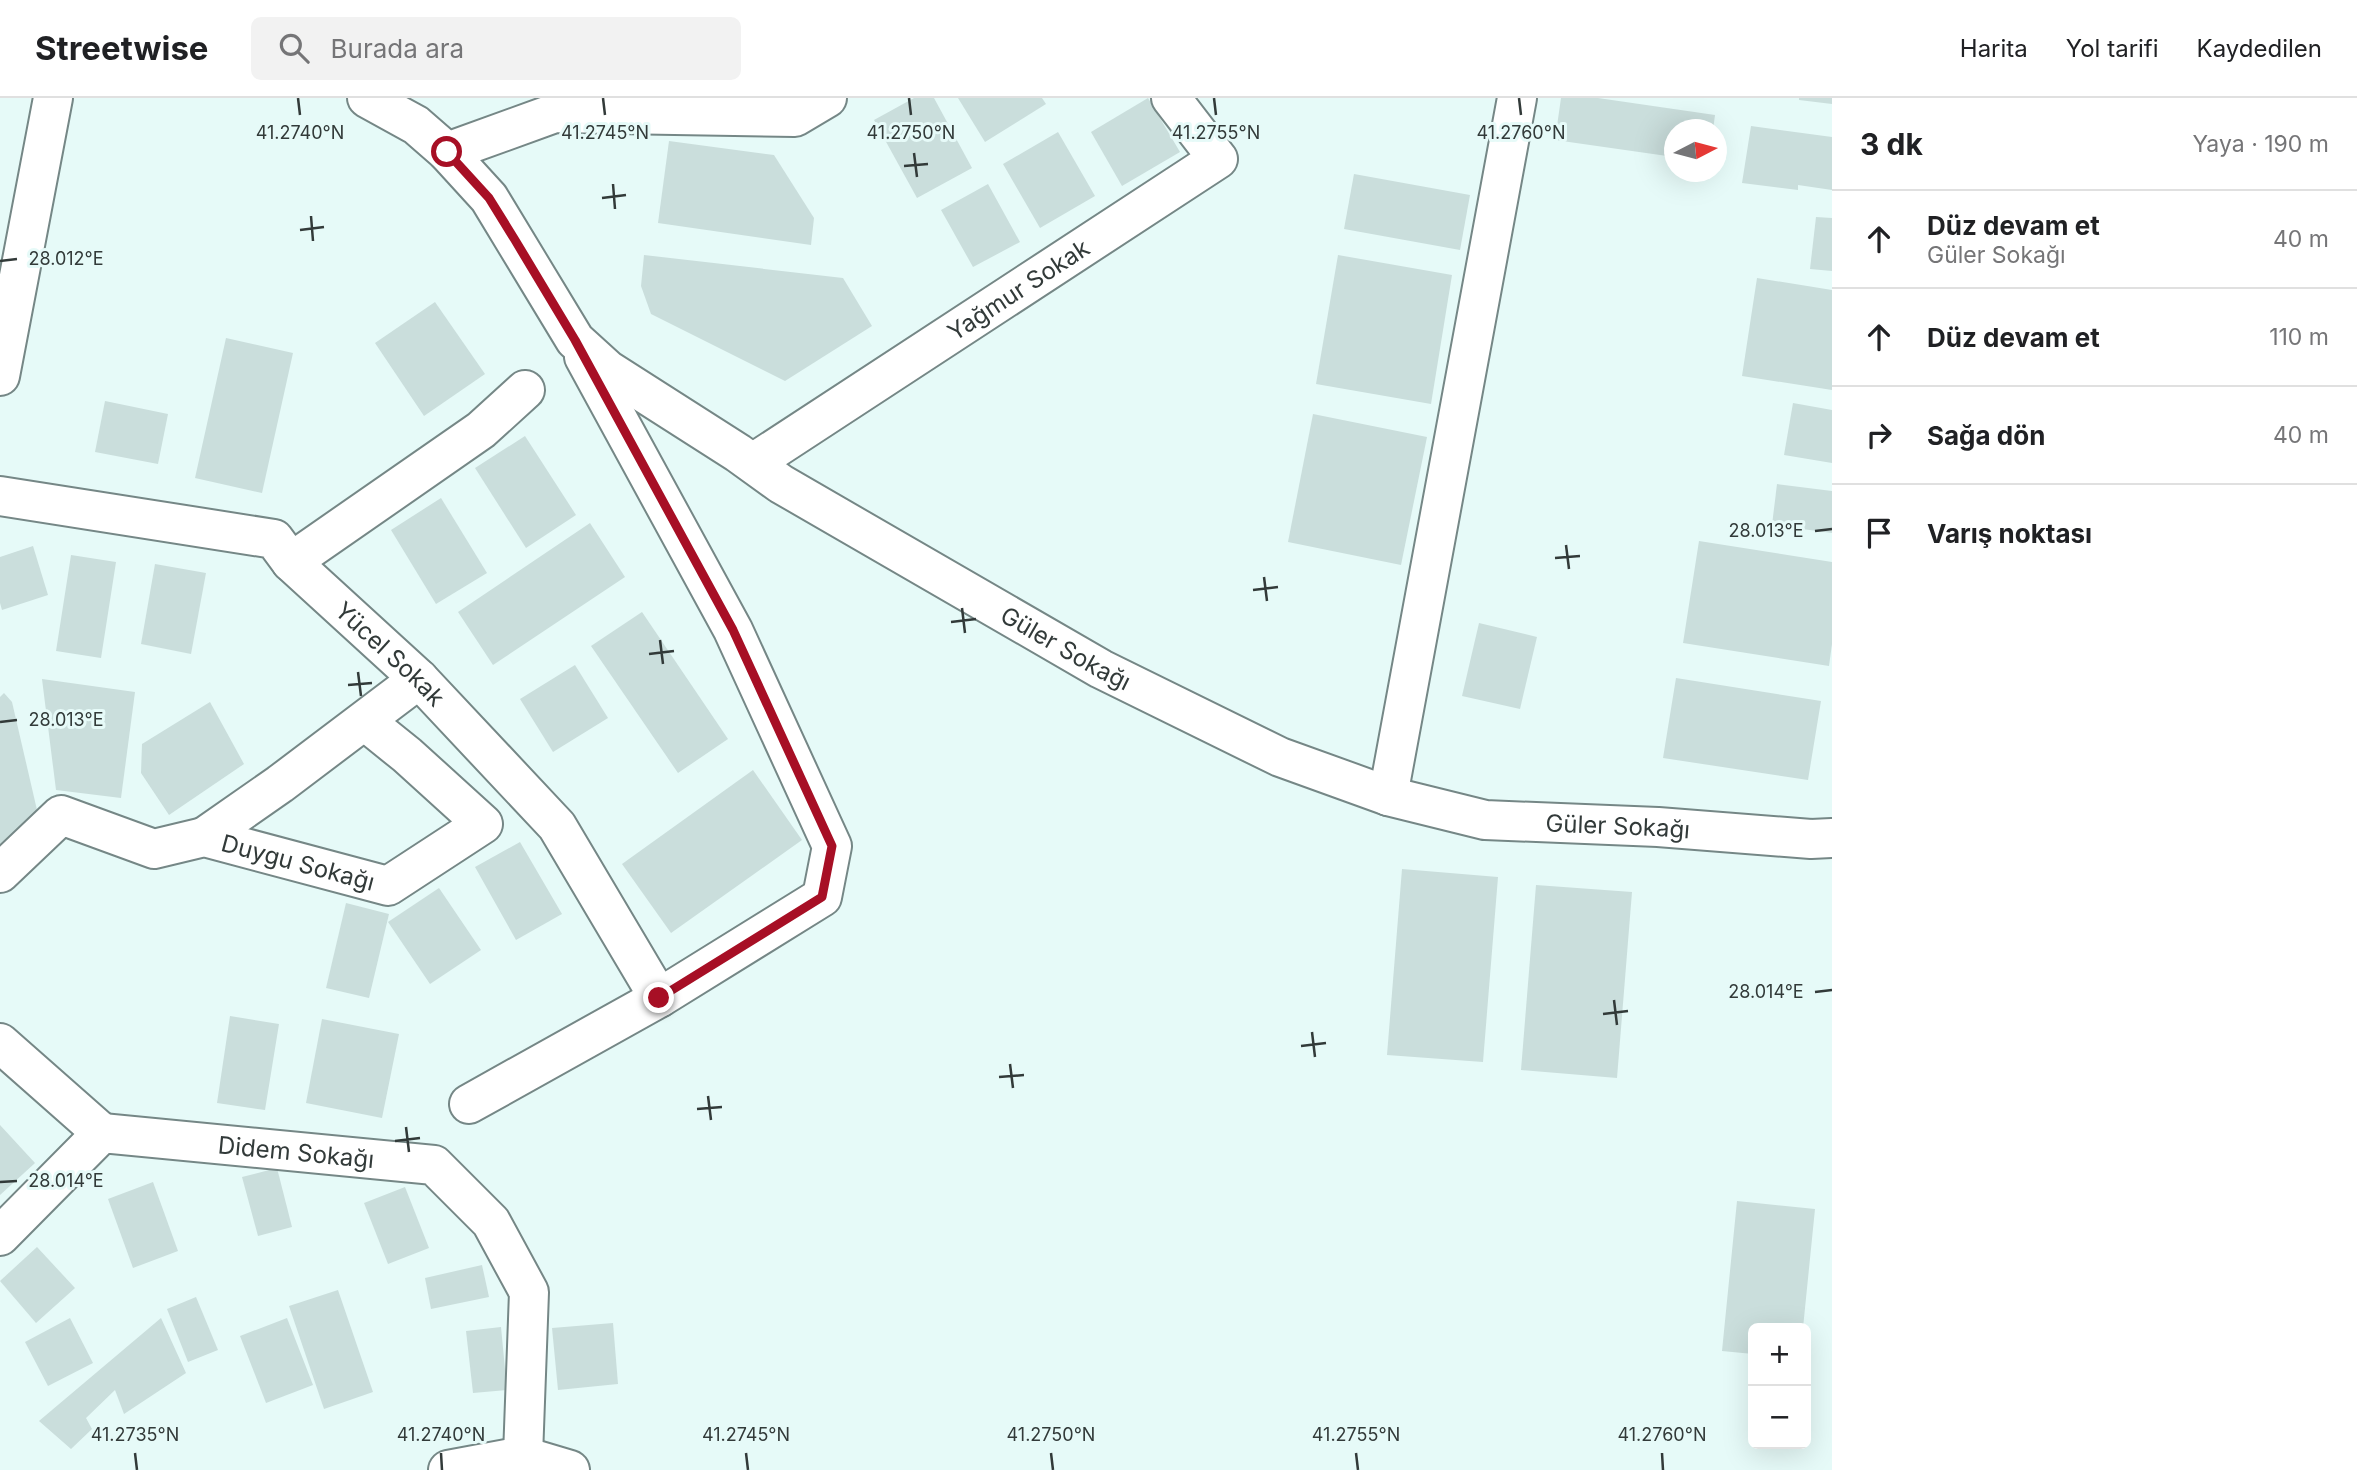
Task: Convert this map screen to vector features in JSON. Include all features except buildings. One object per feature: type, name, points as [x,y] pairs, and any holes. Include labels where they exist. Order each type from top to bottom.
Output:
[{"type":"street","points":[[0,376],[53,98]]},
{"type":"street","points":[[447,152],[555,113],[795,117],[827,98]]},
{"type":"street","name":"Yağmur Sokak","points":[[753,463],[1218,159],[1171,98]]},
{"type":"street","points":[[1388,796],[1517,98]]},
{"type":"street","name":"Güler Sokağı","points":[[369,99],[416,125],[447,152],[489,198],[575,340],[608,370],[753,463],[781,484],[1101,669],[1280,757],[1388,796],[1485,820],[1658,827],[1821,839]]},
{"type":"street","points":[[468,1104],[659,998],[822,897],[832,846],[733,630],[575,340]]},
{"type":"street","points":[[291,562],[481,430],[525,390]]},
{"type":"street","name":"Yücel Sokak","points":[[0,496],[274,539],[291,562],[419,679],[557,826],[659,998]]},
{"type":"street","points":[[204,837],[366,722],[419,679]]},
{"type":"street","name":"Duygu Sokağı","points":[[0,873],[61,815],[154,849],[204,837],[388,886],[483,824],[366,722]]},
{"type":"street","points":[[0,1043],[102,1133],[0,1236]]},
{"type":"street","name":"Didem Sokağı","points":[[102,1133],[433,1166],[491,1222],[529,1292],[523,1456]]},
{"type":"street","points":[[448,1470],[523,1456],[570,1470]]},
{"type":"route","points":[[447,152],[489,198],[575,340],[733,630],[832,846],[822,897],[659,998]]}]
